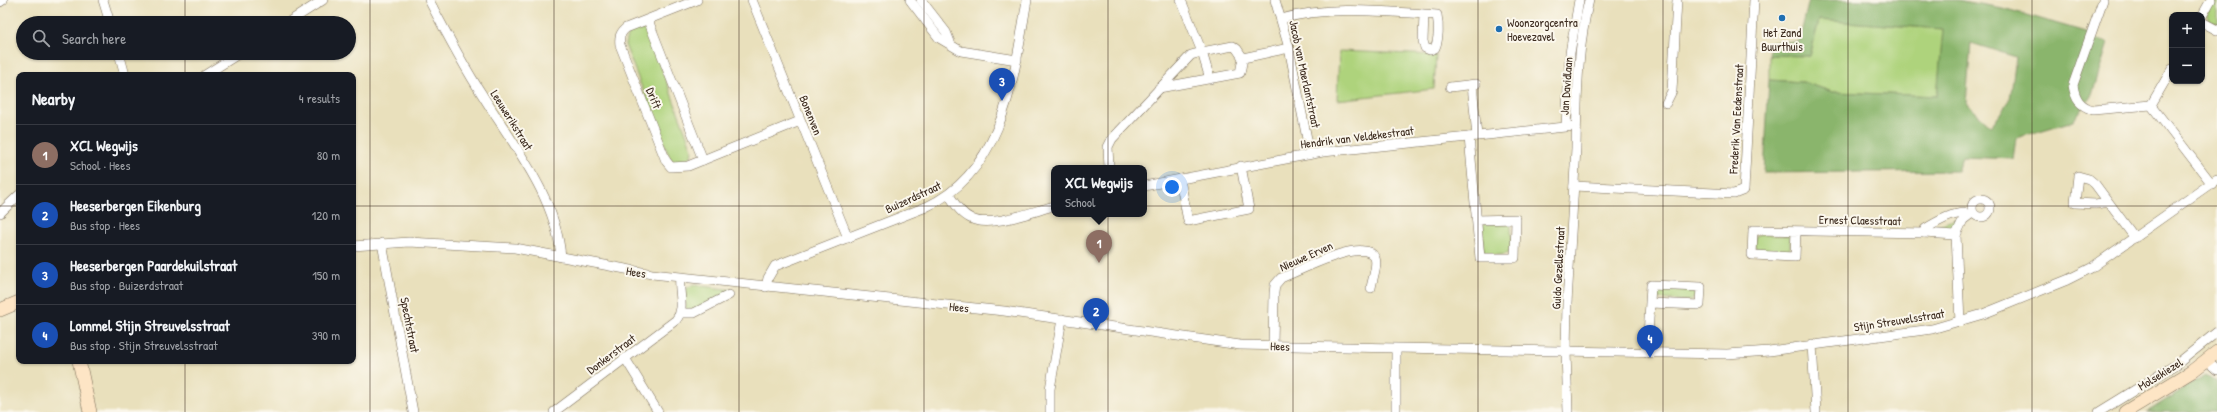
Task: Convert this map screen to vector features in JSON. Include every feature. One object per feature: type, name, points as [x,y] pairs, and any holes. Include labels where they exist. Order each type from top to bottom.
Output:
[{"type":"main road","points":[[0,310],[16,303]]},
{"type":"main road","name":"Molsekiezel","points":[[2125,412],[2207,360],[2217,352]]},
{"type":"main road","points":[[80,364],[88,411]]},
{"type":"street","points":[[103,0],[108,16]]},
{"type":"street","points":[[298,16],[323,0]]},
{"type":"street","name":"Leeuwerikstraat","points":[[429,0],[469,74],[543,195],[557,232],[561,257]]},
{"type":"street","name":"Drift","points":[[697,0],[621,32],[620,45],[666,161],[671,167],[682,168],[800,121]]},
{"type":"street","name":"Bonenven","points":[[752,0],[848,238]]},
{"type":"street","points":[[910,0],[939,38],[950,42],[961,51],[1017,60]]},
{"type":"street","points":[[922,0],[946,32],[950,42]]},
{"type":"street","name":"Buizerdstraat","points":[[766,286],[768,278],[775,266],[926,207],[949,194],[975,168],[994,137],[1013,81],[1027,0]]},
{"type":"street","points":[[1181,0],[1202,52],[1210,79]]},
{"type":"street","name":"Jacob van Maerlantstraat","points":[[1275,0],[1289,48],[1310,154]]},
{"type":"street","name":"Jan Davidlaan","points":[[1566,126],[1570,53],[1579,0]]},
{"type":"street","name":"Jan Davidlaan","points":[[1575,126],[1580,54],[1589,0]]},
{"type":"street","points":[[1666,103],[1672,91],[1677,0]]},
{"type":"street","name":"Frederik Van Eedenstraat","points":[[1574,186],[1734,194],[1744,190],[1754,0]]},
{"type":"street","points":[[2103,0],[2073,85],[2075,98],[2084,107],[2093,110],[2151,105]]},
{"type":"street","points":[[2204,12],[2211,0]]},
{"type":"street","points":[[1281,19],[1320,12],[1347,10],[1424,14]]},
{"type":"street","name":"Drift","points":[[648,20],[703,160]]},
{"type":"street","points":[[2205,24],[2217,30]]},
{"type":"street","points":[[1110,165],[1108,147],[1112,139],[1159,88],[1191,55],[1233,46],[1243,58],[1240,73],[1159,88]]},
{"type":"street","points":[[1243,58],[1289,48]]},
{"type":"street","points":[[1570,53],[1580,54]]},
{"type":"street","points":[[120,60],[124,72]]},
{"type":"street","points":[[211,72],[229,60]]},
{"type":"street","points":[[2151,105],[2169,74]]},
{"type":"street","points":[[1450,87],[1474,84],[1473,136],[1477,220],[1480,258],[1516,258],[1516,219],[1477,220]]},
{"type":"street","points":[[2151,105],[2215,181]]},
{"type":"street","name":"Guido Gezellestraat","points":[[1568,412],[1566,352],[1574,186],[1575,126]]},
{"type":"street","name":"Hendrik van Veldekestraat","points":[[1147,185],[1241,166],[1310,154],[1575,126]]},
{"type":"street","points":[[1180,179],[1188,220],[1249,209],[1241,166]]},
{"type":"street","name":"Stijn Streuvelsstraat","points":[[1566,352],[1727,354],[1932,328],[1960,322],[2067,280],[2091,268],[2215,181]]},
{"type":"street","points":[[949,194],[961,211],[973,220],[981,222],[1005,218],[1051,207]]},
{"type":"street","points":[[0,213],[16,198]]},
{"type":"street","points":[[2107,202],[2135,238]]},
{"type":"street","points":[[1924,233],[1925,229],[1938,222],[1960,214],[1970,213],[1956,235],[1960,322]]},
{"type":"street","name":"Ernest Claesstraat","points":[[1796,231],[1795,257],[1752,255],[1753,230],[1924,233],[1956,235]]},
{"type":"street","name":"Hees","points":[[356,246],[409,242],[515,248],[612,268],[680,278],[766,286],[1062,319],[1240,345],[1566,352]]},
{"type":"street","name":"Spechtstraat","points":[[382,243],[413,412]]},
{"type":"street","name":"Nieuwe Erven","points":[[1273,346],[1274,293],[1275,285],[1281,278],[1350,250],[1369,251],[1374,256],[1376,262],[1371,288]]},
{"type":"street","points":[[680,278],[679,289],[683,306],[681,313],[694,313],[728,295]]},
{"type":"street","points":[[1647,353],[1651,285],[1701,287],[1700,305],[1650,303]]},
{"type":"street","name":"Donkerstraat","points":[[554,412],[676,320],[681,313]]},
{"type":"street","points":[[1050,412],[1050,389],[1062,319]]},
{"type":"street","name":"Molsekiezel","points":[[2099,412],[2177,364],[2217,332]]},
{"type":"street","points":[[1812,344],[1816,412]]},
{"type":"street","points":[[1396,349],[1396,412]]},
{"type":"street","points":[[625,358],[658,412]]},
{"type":"street","points":[[2207,360],[2217,370]]},
{"type":"green space","points":[[1809,0],[1957,0],[2003,8],[2089,33],[2108,43],[2092,95],[2073,121],[2016,138],[2013,159],[1962,157],[1957,171],[1764,173],[1769,80],[1803,82],[1833,92],[1937,96],[1943,29],[1819,20],[1810,56],[1769,55],[1771,41],[1799,42]],"holes":[[[1971,43],[2016,57],[2010,100],[1991,126],[1966,103]]]},
{"type":"green space","points":[[2214,0],[2217,0],[2217,25],[2211,22],[2207,16]]},
{"type":"green space","points":[[1819,20],[1944,29],[1937,96],[1833,92],[1803,82],[1769,80],[1769,55],[1810,56]]},
{"type":"green space","points":[[636,29],[644,30],[649,35],[692,149],[691,156],[688,160],[675,163],[670,158],[625,45],[628,35]]},
{"type":"green space","points":[[1339,51],[1436,55],[1434,89],[1337,100]]},
{"type":"green space","points":[[1956,219],[1958,222],[1953,231],[1935,229],[1936,226]]},
{"type":"green space","points":[[1484,223],[1511,224],[1512,251],[1506,254],[1498,255],[1483,251],[1482,229]]},
{"type":"green space","points":[[1760,234],[1790,236],[1790,249],[1787,253],[1759,253],[1756,250],[1755,236]]},
{"type":"green space","points":[[694,285],[733,290],[697,309],[686,311],[684,292],[688,287]]},
{"type":"green space","points":[[1654,289],[1692,290],[1696,296],[1690,301],[1657,299],[1654,296]]},
{"type":"green space","points":[[2205,375],[2217,382],[2217,412],[2147,412]]},
{"type":"place","name":"Het Zand Buurthuis","points":[[1782,18]]},
{"type":"place","name":"Woonzorgcentra Hoevezavel","points":[[1499,29]]},
{"type":"place","name":"Heeserbergen Paardekuilstraat","points":[[1002,101]]},
{"type":"place","name":"XCL Wegwijs","points":[[1099,263]]},
{"type":"place","name":"Heeserbergen Eikenburg","points":[[1096,331]]},
{"type":"place","name":"Lommel Stijn Streuvelsstraat","points":[[1650,358]]}]
